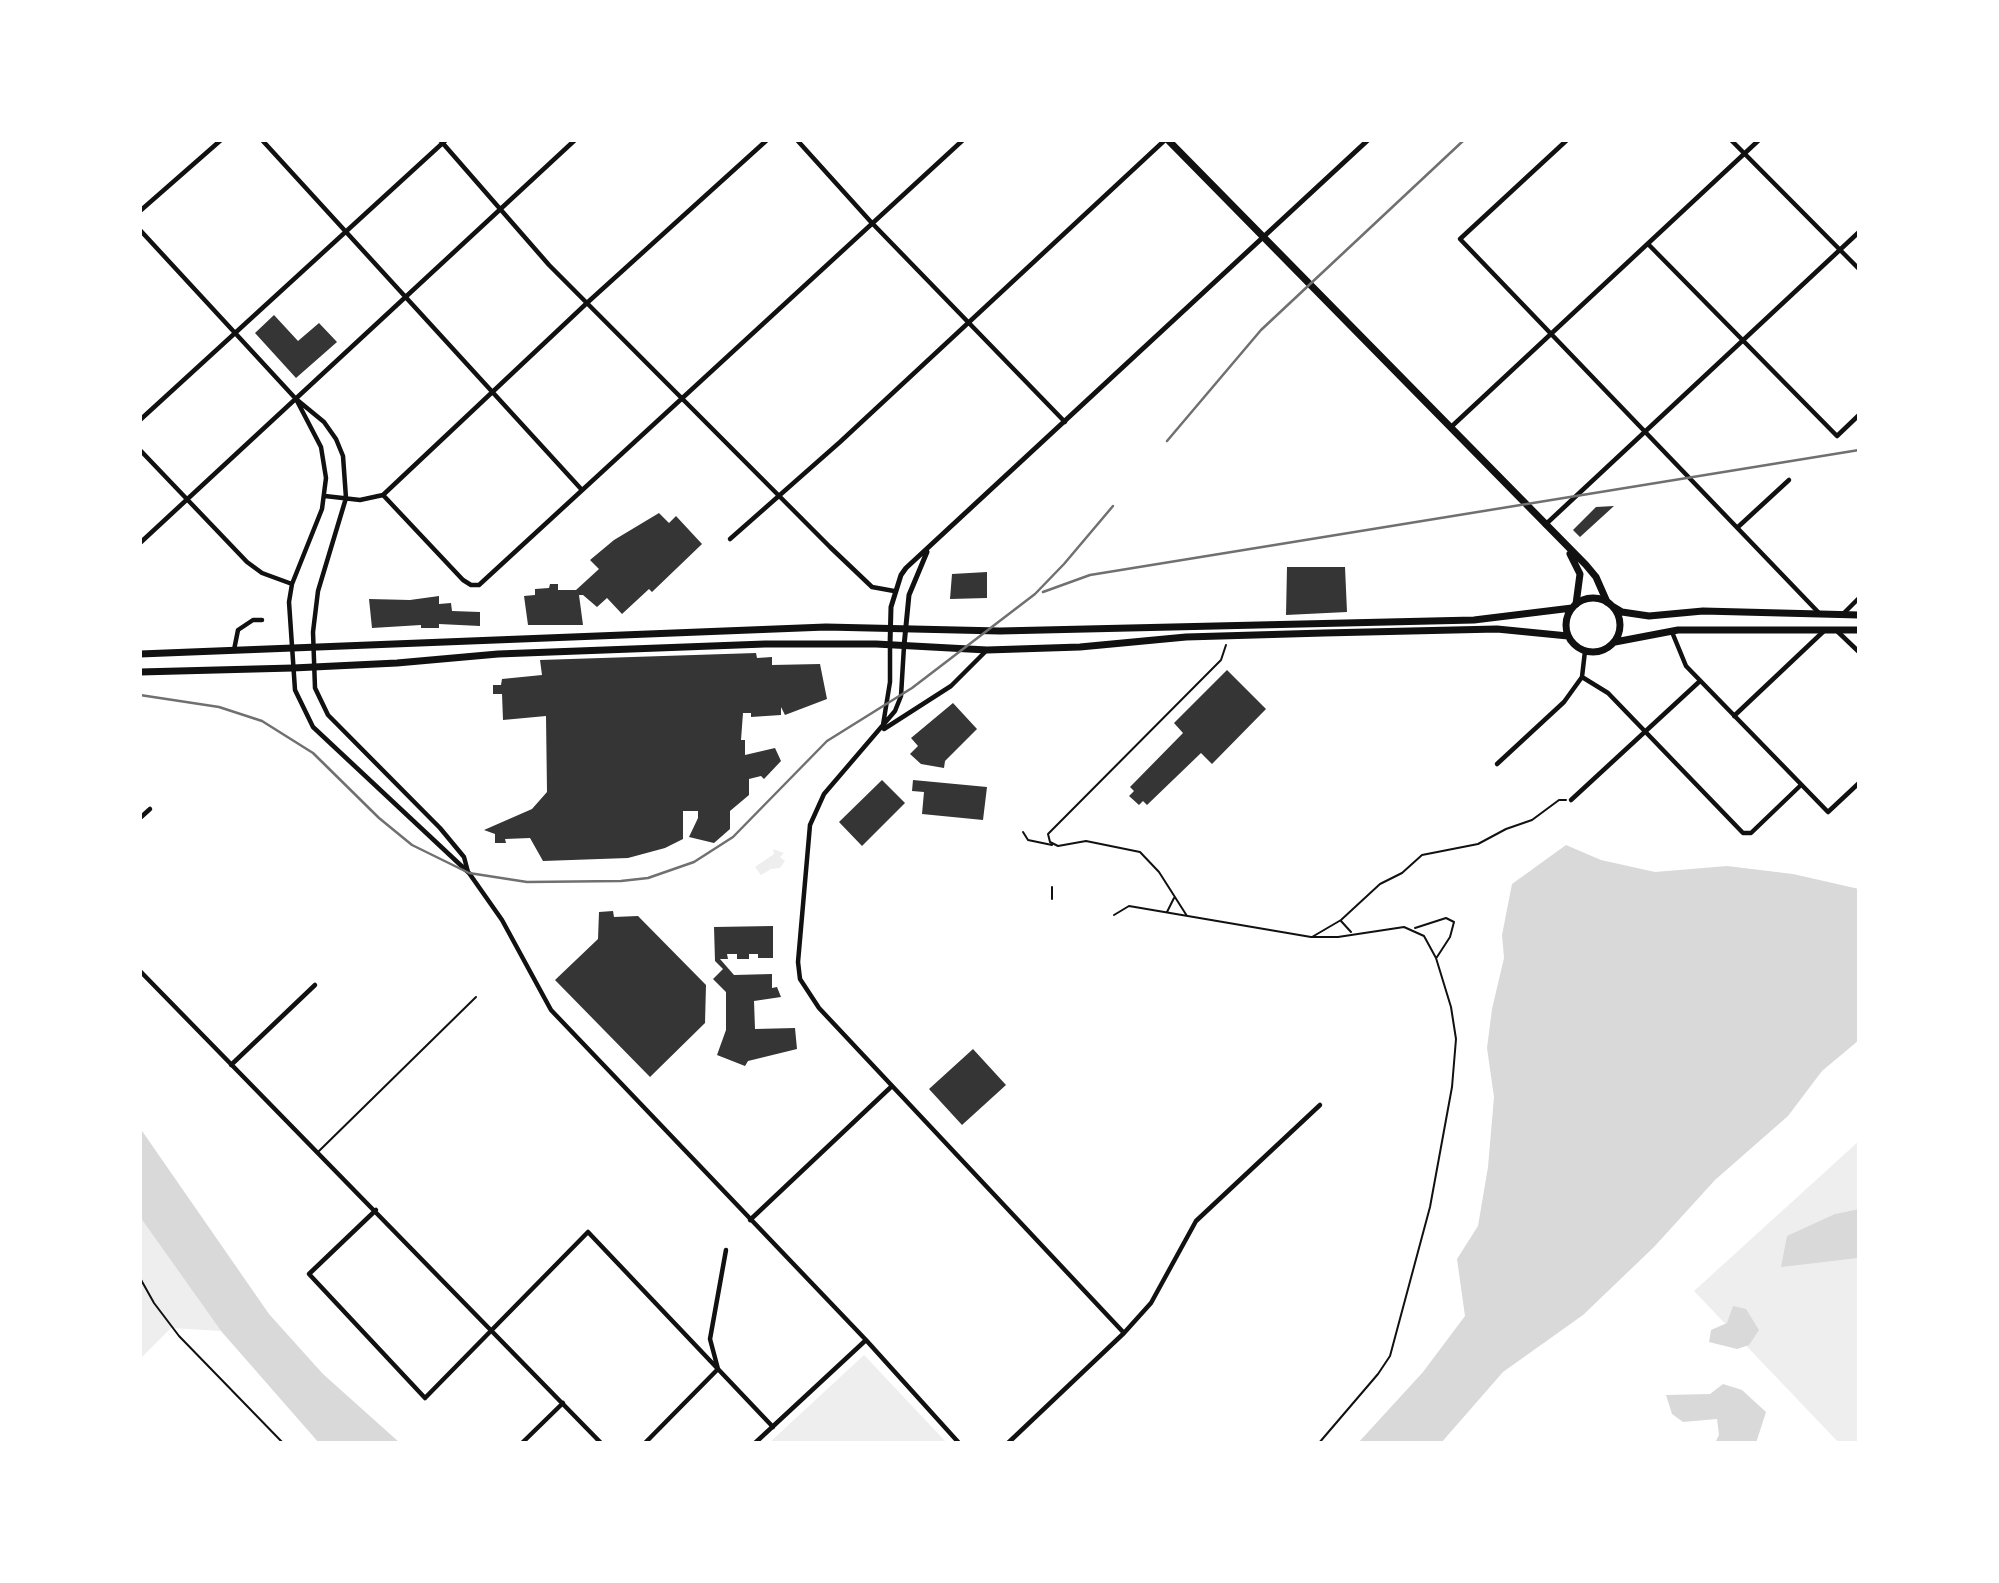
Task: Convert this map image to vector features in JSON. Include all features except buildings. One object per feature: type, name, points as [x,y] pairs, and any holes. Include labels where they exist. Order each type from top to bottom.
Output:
[{"type":"main road","points":[[1167,140],[1596,577],[1620,621],[1615,642]]},
{"type":"main road","points":[[1568,636],[1566,624],[1574,606],[1580,574],[1569,550]]},
{"type":"main road","points":[[140,654],[793,628],[1000,631],[1098,626],[1474,620],[1574,606],[1592,598],[1632,615],[1703,611],[1859,615]]},
{"type":"main road","points":[[140,672],[293,668],[527,653],[765,644],[890,645],[987,650],[1226,636],[1497,629],[1568,636],[1585,651],[1598,652],[1615,642],[1672,632],[1736,628],[1859,630]]},
{"type":"street","points":[[140,211],[221,140]]},
{"type":"street","points":[[262,140],[582,490]]},
{"type":"street","points":[[140,543],[575,140]]},
{"type":"street","points":[[325,496],[370,499],[383,495],[588,302],[767,140]]},
{"type":"street","points":[[797,140],[871,222],[1065,422]]},
{"type":"street","points":[[383,495],[467,583],[475,586],[487,579],[681,397],[963,140]]},
{"type":"street","points":[[730,539],[1167,140]]},
{"type":"street","points":[[883,726],[890,681],[890,628],[894,591],[901,575],[1368,140]]},
{"type":"street","points":[[1567,140],[1460,239],[1643,433],[1738,527],[1821,615]]},
{"type":"street","points":[[1731,140],[1859,269]]},
{"type":"street","points":[[1449,428],[1759,140]]},
{"type":"street","points":[[140,420],[443,141],[549,265],[780,496],[872,587],[894,591]]},
{"type":"street","points":[[140,230],[296,398],[324,422],[336,439],[344,464],[346,498],[321,579],[313,648],[319,702],[328,715],[440,828],[464,857],[468,873]]},
{"type":"street","points":[[1544,525],[1859,232]]},
{"type":"street","points":[[1648,245],[1837,436],[1859,415]]},
{"type":"street","points":[[296,398],[321,447],[325,496],[317,525],[292,584],[289,602],[295,690],[313,727],[468,873],[502,920],[551,1010],[866,1340],[958,1443]]},
{"type":"street","points":[[140,450],[247,562],[262,573],[292,584]]},
{"type":"street","points":[[1738,527],[1788,480]]},
{"type":"street","points":[[878,734],[895,712],[901,696],[904,629],[909,595],[928,549]]},
{"type":"street","points":[[1842,614],[1859,598]]},
{"type":"street","points":[[234,650],[239,629],[253,620],[262,620]]},
{"type":"street","points":[[1734,716],[1825,629]]},
{"type":"street","points":[[1836,629],[1859,652]]},
{"type":"street","points":[[1672,632],[1680,657],[1700,681],[1828,812],[1859,783]]},
{"type":"street","points":[[987,650],[951,686],[878,734],[832,783],[815,811],[809,830],[798,969],[810,998],[1124,1333]]},
{"type":"street","points":[[1497,764],[1564,702],[1582,677],[1585,651]]},
{"type":"street","points":[[1582,677],[1608,693],[1743,833],[1751,833],[1801,785]]},
{"type":"street","points":[[1571,800],[1700,681]]},
{"type":"street","points":[[140,818],[150,809]]},
{"type":"street","points":[[140,971],[601,1443]]},
{"type":"street","points":[[231,1065],[314,985]]},
{"type":"street","points":[[750,1220],[892,1086]]},
{"type":"street","points":[[1008,1443],[1124,1333],[1151,1303],[1196,1221],[1320,1105]]},
{"type":"street","points":[[376,1210],[309,1274],[425,1398],[587,1233],[773,1427]]},
{"type":"street","points":[[718,1369],[710,1339],[726,1250]]},
{"type":"street","points":[[755,1443],[866,1340]]},
{"type":"street","points":[[645,1443],[718,1369]]},
{"type":"street","points":[[522,1443],[563,1403]]},
{"type":"lane","points":[[318,1151],[476,998]]},
{"type":"path","points":[[1053,845],[1048,834],[1056,824],[1221,660],[1226,636]]},
{"type":"path","points":[[1311,937],[1341,920],[1380,884],[1402,873],[1422,855],[1478,844],[1535,818],[1559,800],[1571,800]]},
{"type":"path","points":[[1023,832],[1028,841],[1053,845],[1086,841],[1140,852],[1154,865],[1188,917]]},
{"type":"path","points":[[1052,887],[1052,899]]},
{"type":"path","points":[[1166,913],[1174,897]]},
{"type":"path","points":[[1114,915],[1129,906],[1311,937],[1353,934],[1391,927],[1414,928],[1446,918],[1454,922],[1450,937],[1436,958]]},
{"type":"path","points":[[1341,920],[1353,934]]},
{"type":"path","points":[[1319,1443],[1390,1356],[1430,1207],[1452,1087],[1456,1039],[1451,1007],[1436,958],[1428,940],[1414,928]]},
{"type":"path","points":[[140,1278],[154,1303],[179,1336],[283,1443]]},
{"type":"shaded area","points":[[1566,845],[1601,860],[1655,872],[1727,866],[1793,874],[1859,889],[1859,1040],[1822,1071],[1788,1116],[1715,1180],[1654,1247],[1583,1315],[1503,1372],[1441,1443],[1358,1443],[1423,1372],[1465,1316],[1457,1259],[1478,1226],[1488,1167],[1494,1097],[1487,1048],[1492,1009],[1504,958],[1502,935],[1512,884]]},
{"type":"shaded area","points":[[773,849],[784,853],[780,857],[785,861],[780,868],[771,869],[761,875],[755,867],[774,854]]},
{"type":"shaded area","points":[[140,1128],[269,1314],[323,1374],[400,1443],[319,1443],[221,1331],[140,1217]]},
{"type":"shaded area","points":[[1859,1141],[1859,1209],[1835,1214],[1781,1266],[1859,1258],[1859,1443],[1839,1443],[1694,1291]]},
{"type":"shaded area","points":[[1859,1209],[1859,1258],[1781,1267],[1787,1236],[1835,1214]]},
{"type":"shaded area","points":[[140,1217],[221,1331],[171,1328],[140,1359]]},
{"type":"shaded area","points":[[1733,1306],[1746,1309],[1759,1330],[1749,1345],[1737,1349],[1709,1342],[1711,1330],[1727,1323]]},
{"type":"shaded area","points":[[864,1355],[947,1443],[769,1443]]},
{"type":"shaded area","points":[[1723,1384],[1742,1390],[1766,1412],[1756,1443],[1715,1443],[1719,1435],[1717,1419],[1683,1422],[1672,1414],[1666,1395],[1710,1394]]},
{"type":"railway","points":[[1167,441],[1261,330],[1464,140]]},
{"type":"railway","points":[[1043,592],[1090,575],[1859,450]]},
{"type":"railway","points":[[140,695],[219,707],[262,721],[313,753],[379,818],[412,845],[469,873],[527,882],[621,881],[648,878],[694,862],[733,837],[827,741],[912,688],[1035,594],[1113,506]]}]
